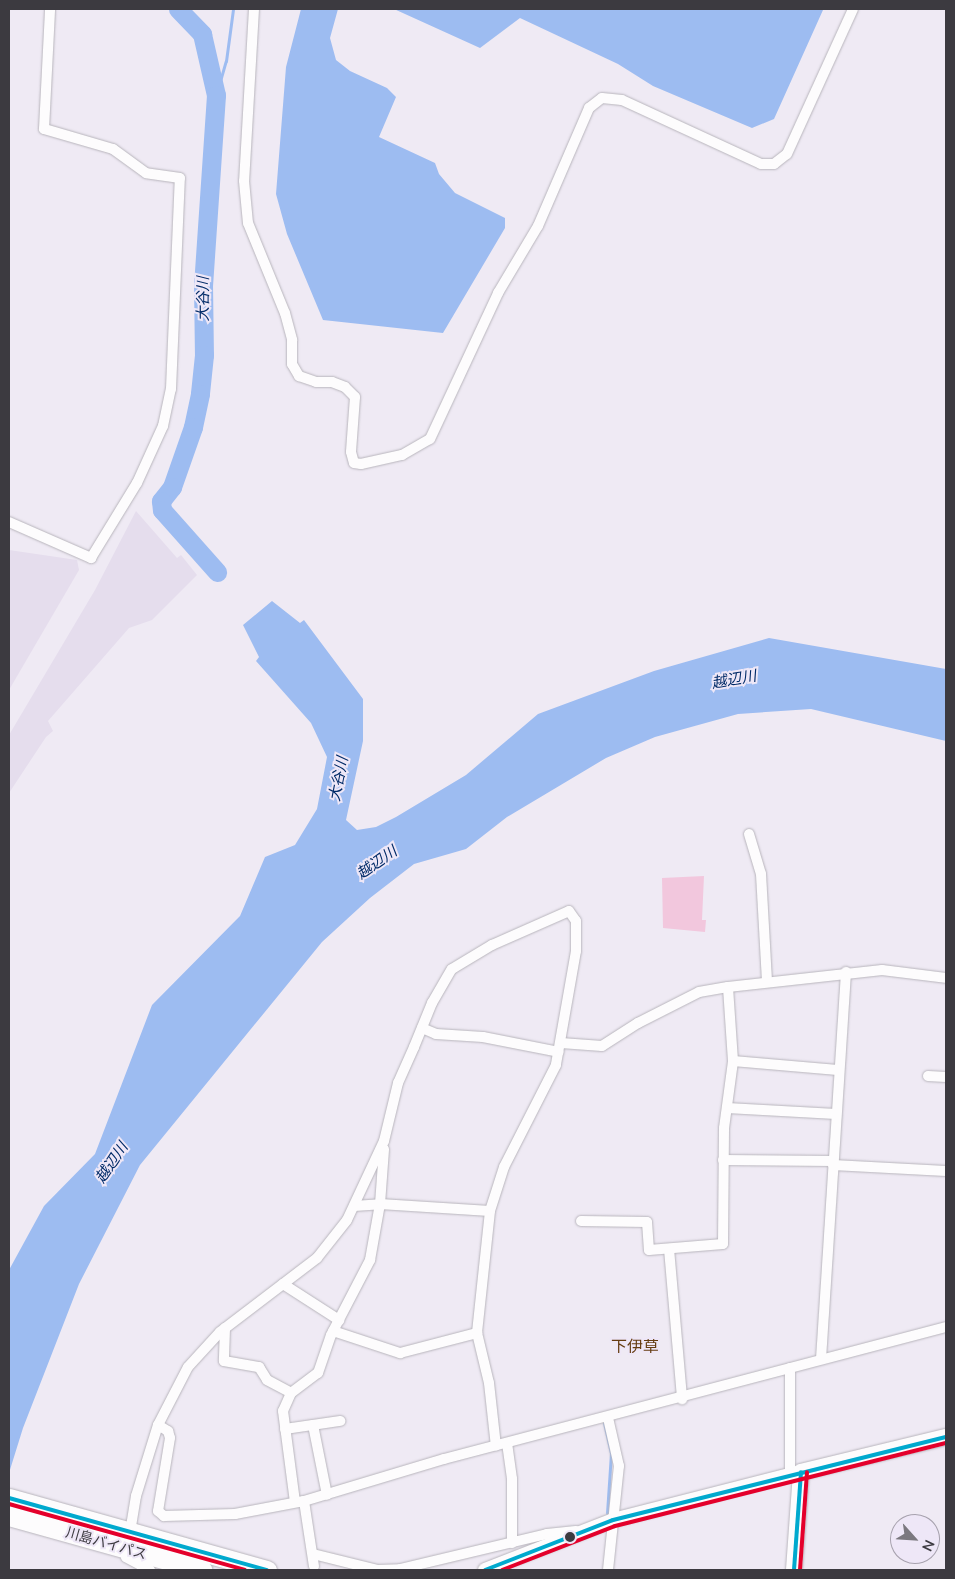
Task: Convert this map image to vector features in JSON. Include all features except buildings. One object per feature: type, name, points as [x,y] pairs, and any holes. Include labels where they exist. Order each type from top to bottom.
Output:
[{"type":"highway","name":"川島バイパス","points":[[9,1498],[203,1570]]},
{"type":"highway","name":"川島バイパス","points":[[9,1516],[267,1570]]},
{"type":"main road","points":[[794,1570],[796,1474],[946,1437]]},
{"type":"street","points":[[9,522],[91,558],[137,483],[162,426],[172,389],[180,178],[146,173],[113,149],[44,129],[50,9]]},
{"type":"street","points":[[254,9],[244,181],[248,223],[286,313],[292,340],[292,364],[300,376],[316,382],[332,382],[345,388],[355,397],[351,452],[354,463],[361,464],[402,455],[430,439],[498,292],[538,226],[589,108],[602,98],[622,100],[761,164],[774,164],[787,154],[853,9]]},
{"type":"street","points":[[749,834],[761,874],[767,982]]},
{"type":"street","points":[[314,1566],[314,1554],[299,1501],[282,1411],[292,1393],[318,1373],[333,1331],[370,1260],[380,1204],[384,1141],[398,1084],[443,983],[463,959],[570,912],[576,921],[576,951],[560,1048],[551,1076],[504,1167],[490,1211],[477,1333],[489,1383],[496,1446]]},
{"type":"street","points":[[422,1028],[436,1034],[483,1037],[560,1048],[602,1046],[638,1023],[700,992],[846,972],[882,970],[946,978]]},
{"type":"street","points":[[821,1359],[838,1070],[846,972]]},
{"type":"street","points":[[581,1221],[647,1222],[649,1250],[723,1244],[723,1160],[733,1061],[728,987]]},
{"type":"street","points":[[733,1061],[838,1070]]},
{"type":"street","points":[[928,1076],[946,1077]]},
{"type":"street","points":[[727,1108],[836,1114]]},
{"type":"street","points":[[150,1570],[130,1562],[126,1557],[124,1540],[158,1425],[188,1367],[225,1328],[283,1284],[329,1245],[354,1206],[384,1141]]},
{"type":"street","points":[[723,1160],[833,1163],[946,1171]]},
{"type":"street","points":[[354,1206],[380,1204],[490,1211]]},
{"type":"street","points":[[669,1249],[682,1399]]},
{"type":"street","points":[[283,1284],[339,1320]]},
{"type":"street","points":[[158,1425],[168,1431],[170,1438],[157,1507],[164,1516],[235,1514],[326,1495],[507,1443],[682,1399],[821,1359],[946,1327]]},
{"type":"street","points":[[225,1328],[224,1361],[259,1368],[267,1380],[292,1393]]},
{"type":"street","points":[[333,1331],[400,1353],[477,1333]]},
{"type":"street","points":[[485,1570],[580,1531],[613,1520],[796,1474],[790,1368]]},
{"type":"street","points":[[608,1418],[619,1466],[608,1570]]},
{"type":"street","points":[[285,1429],[340,1421]]},
{"type":"street","points":[[313,1425],[326,1495]]},
{"type":"street","points":[[507,1443],[512,1479],[512,1543]]},
{"type":"street","points":[[314,1554],[377,1570],[400,1569],[548,1534],[580,1531]]},
{"type":"shaded area","points":[[136,511],[177,558],[181,555],[197,575],[152,620],[129,628],[48,721],[53,731],[46,737],[9,793],[9,735],[95,590]]},
{"type":"shaded area","points":[[9,550],[77,560],[79,570],[9,690]]},
{"type":"shaded area","points":[[704,876],[702,920],[706,920],[705,932],[663,928],[662,878]]},
{"type":"water","points":[[301,9],[338,9],[330,38],[336,60],[350,71],[387,88],[396,97],[379,137],[435,163],[439,174],[455,193],[505,218],[505,228],[443,333],[323,320],[287,234],[276,194],[286,67]]},
{"type":"water","points":[[394,9],[823,10],[774,119],[752,128],[653,86],[618,64],[520,18],[480,48]]},
{"type":"water","name":"越辺川","points":[[272,601],[300,623],[304,620],[363,699],[363,741],[346,820],[357,830],[376,827],[396,817],[466,775],[538,714],[654,671],[769,638],[946,669],[946,741],[811,709],[738,714],[655,737],[606,758],[507,817],[466,849],[414,864],[370,898],[322,942],[140,1165],[79,1284],[23,1428],[9,1473],[9,1270],[44,1206],[95,1154],[152,1005],[240,916],[265,857],[295,845],[317,809],[327,757],[311,723],[256,661],[259,657],[243,625]]},
{"type":"waterway","name":"大谷川","points":[[178,9],[202,34],[216,95],[203,285],[204,355],[200,394],[193,427],[172,487],[161,501],[162,510],[217,572]]},
{"type":"waterway","points":[[216,95],[226,61],[233,9]]},
{"type":"waterway","points":[[604,1423],[611,1453],[607,1513]]},
{"type":"transit line","points":[[485,1570],[613,1520],[946,1437]]},
{"type":"transit line","points":[[502,1570],[615,1526],[946,1443]]},
{"type":"transit line","points":[[794,1570],[801,1472]]},
{"type":"transit line","points":[[800,1570],[807,1472]]},
{"type":"transit line","points":[[9,1498],[267,1570]]},
{"type":"transit line","points":[[9,1504],[245,1570]]},
{"type":"district","name":"下伊草","points":[[635,1347]]}]
